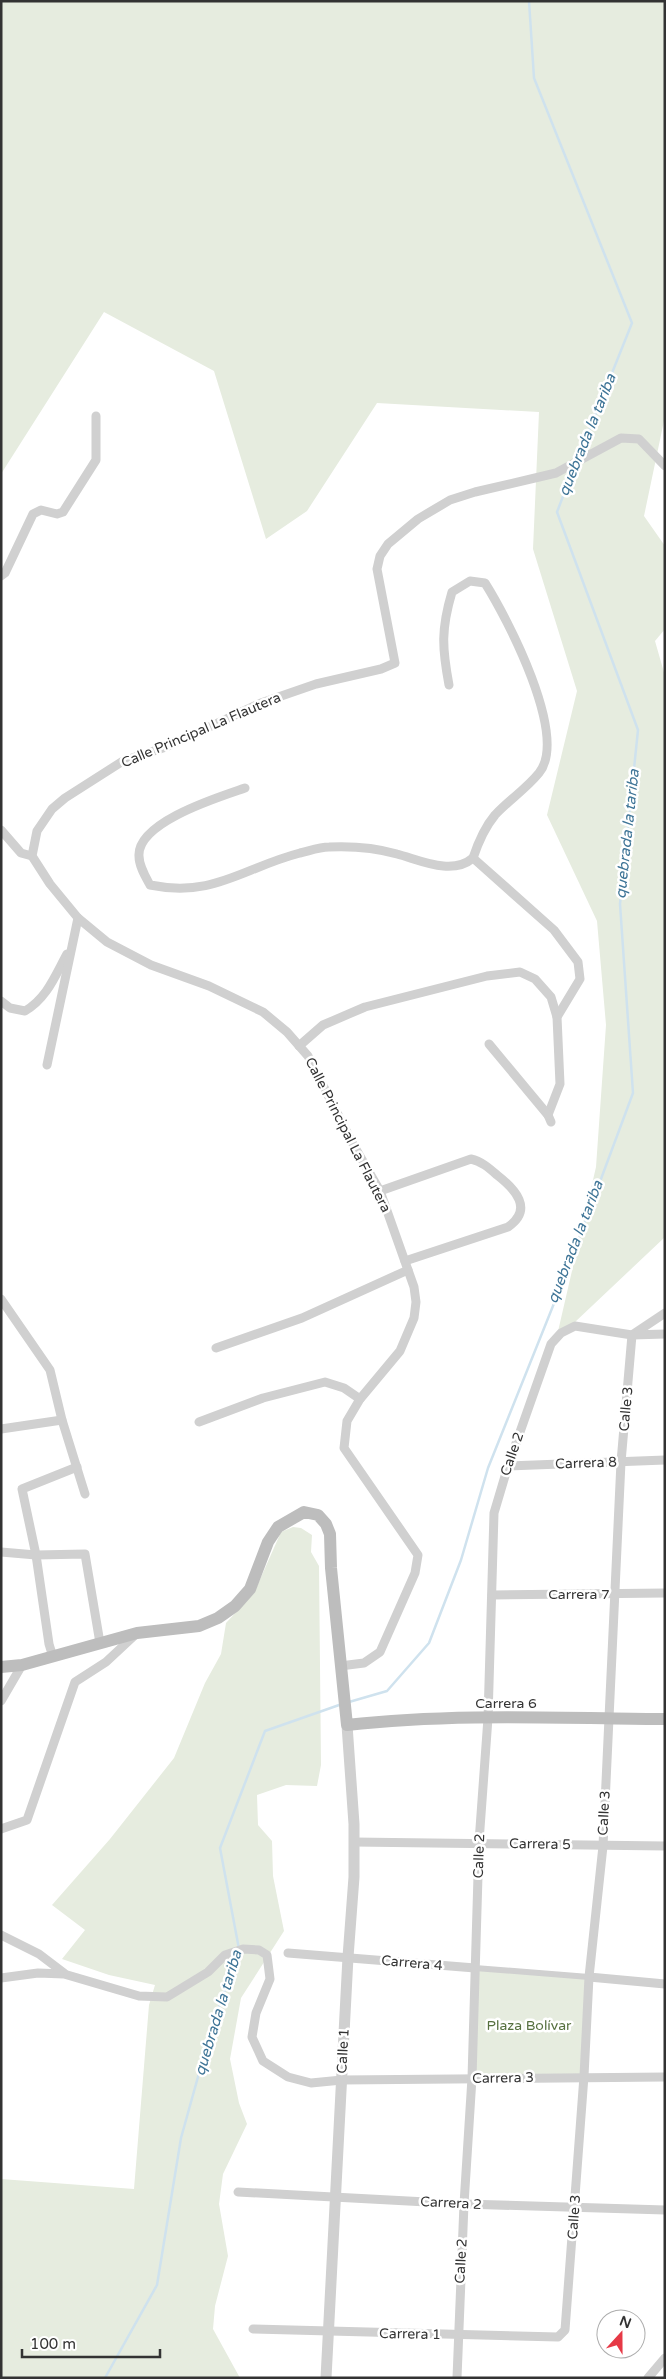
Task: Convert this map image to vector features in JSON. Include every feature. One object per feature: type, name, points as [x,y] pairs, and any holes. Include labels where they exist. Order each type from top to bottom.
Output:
[{"type":"main road","points":[[1,1667],[22,1665],[137,1633],[199,1626],[218,1618],[235,1606],[250,1589],[268,1542],[278,1528],[304,1512],[318,1514],[326,1524],[330,1534],[331,1568],[347,1725]]},
{"type":"main road","name":"Carrera 6","points":[[347,1725],[390,1721],[488,1718],[665,1719]]},
{"type":"street","points":[[1,576],[5,573],[33,514],[41,510],[57,514],[63,512],[96,460],[96,416]]},
{"type":"street","name":"Calle Principal La Flautera","points":[[340,1666],[364,1663],[380,1652],[415,1573],[418,1555],[344,1448],[347,1421],[360,1399],[383,1374],[400,1351],[408,1335],[416,1302],[414,1287],[380,1191],[353,1144],[308,1056],[299,1046],[263,1012],[209,986],[151,965],[107,942],[78,918],[50,884],[32,856],[37,832],[52,809],[65,798],[123,761],[166,747],[261,703],[316,684],[381,669],[395,662],[377,569],[380,556],[388,544],[418,519],[450,500],[475,492],[556,473],[621,438],[640,439],[665,466]]},
{"type":"street","points":[[244,788],[202,803],[156,827],[144,840],[139,855],[144,873],[150,884],[171,889],[209,886],[283,858],[327,846],[357,847],[397,854],[422,863],[450,866],[467,864],[473,858],[482,834],[495,815],[541,771],[549,751],[542,705],[497,602],[485,583],[470,581],[452,592],[443,621],[444,657],[449,685]]},
{"type":"street","points":[[1,830],[21,853],[32,856]]},
{"type":"street","points":[[473,858],[554,930],[578,962],[580,979],[557,1017]]},
{"type":"street","points":[[47,1065],[78,918]]},
{"type":"street","points":[[1,1001],[10,1008],[25,1011],[36,1004],[54,980],[72,946]]},
{"type":"street","points":[[299,1046],[323,1025],[365,1007],[486,976],[520,972],[535,979],[551,997],[557,1017],[560,1084],[550,1118],[489,1044]]},
{"type":"street","points":[[216,1348],[302,1318],[406,1265],[508,1228],[520,1214],[518,1194],[509,1184],[481,1162],[471,1159],[380,1191]]},
{"type":"street","points":[[1,1299],[50,1370],[62,1420],[85,1494]]},
{"type":"street","points":[[632,1335],[665,1313]]},
{"type":"street","name":"Calle 2","points":[[457,2378],[457,2335],[472,2078],[479,1842],[488,1718],[494,1513],[508,1466],[551,1344],[561,1333],[575,1326],[632,1335]]},
{"type":"street","points":[[632,1335],[665,1334]]},
{"type":"street","name":"Calle 3","points":[[565,2330],[584,2076],[589,1977],[603,1846],[621,1462],[632,1335]]},
{"type":"street","points":[[199,1422],[263,1398],[325,1382],[344,1388],[360,1399]]},
{"type":"street","points":[[1,1429],[62,1420]]},
{"type":"street","name":"Carrera 8","points":[[508,1466],[665,1460]]},
{"type":"street","points":[[53,1656],[49,1644],[36,1555],[22,1489],[77,1467]]},
{"type":"street","points":[[1,1552],[36,1555],[85,1554],[100,1643]]},
{"type":"street","name":"Carrera 7","points":[[492,1594],[665,1593]]},
{"type":"street","points":[[1,1829],[27,1820],[65,1706],[75,1682],[106,1662],[137,1633]]},
{"type":"street","points":[[1,1701],[22,1665]]},
{"type":"street","name":"Calle 1","points":[[326,2378],[348,1957],[354,1877],[354,1842],[347,1725]]},
{"type":"street","name":"Carrera 5","points":[[354,1842],[479,1842],[665,1846]]},
{"type":"street","points":[[1,1936],[39,1954],[64,1974]]},
{"type":"street","name":"Carrera 3","points":[[64,1974],[139,1996],[167,1998],[208,1972],[225,1956],[243,1949],[259,1950],[267,1955],[270,1979],[256,2013],[252,2037],[263,2061],[288,2077],[310,2083],[342,2080],[584,2076],[665,2077]]},
{"type":"street","name":"Carrera 4","points":[[288,1952],[475,1968]]},
{"type":"street","points":[[475,1968],[665,1984]]},
{"type":"street","points":[[1,1978],[38,1973],[64,1974]]},
{"type":"street","name":"Carrera 2","points":[[238,2192],[574,2209],[665,2210]]},
{"type":"street","name":"Carrera 1","points":[[253,2329],[558,2337],[565,2330]]},
{"type":"street","points":[[648,2378],[665,2358]]},
{"type":"green space","points":[[1,1],[665,1],[665,416],[644,516],[665,546],[665,629],[655,641],[665,676],[665,1237],[556,1340],[596,1167],[606,1025],[597,921],[547,815],[577,691],[533,549],[539,412],[377,403],[307,511],[266,539],[214,371],[104,312],[1,474]]},
{"type":"green space","points":[[293,1527],[301,1528],[312,1535],[311,1552],[319,1566],[321,1765],[317,1786],[286,1785],[257,1795],[258,1825],[272,1841],[273,1876],[284,1931],[241,1998],[230,2059],[239,2103],[247,2124],[223,2174],[219,2204],[228,2256],[215,2306],[213,2329],[240,2378],[1,2378],[1,2179],[134,2189],[149,2005],[155,1985],[109,1975],[62,1959],[85,1930],[52,1905],[110,1839],[174,1758],[205,1683],[221,1654],[226,1623],[254,1593],[281,1532]]},
{"type":"green space","name":"Plaza Bolívar","points":[[475,1968],[589,1977],[584,2076],[472,2078]]},
{"type":"waterway","name":"quebrada la tariba","points":[[529,1],[534,78],[632,323],[578,458]]},
{"type":"waterway","name":"quebrada la tariba","points":[[349,1702],[387,1691],[429,1643],[461,1560],[488,1468],[563,1281],[633,1093],[620,904],[638,730],[557,512],[575,465]]},
{"type":"waterway","name":"quebrada la tariba","points":[[239,1949],[220,1848],[265,1731],[342,1704]]},
{"type":"waterway","name":"quebrada la tariba","points":[[105,2378],[157,2285],[181,2138],[213,2023],[238,1954]]}]
